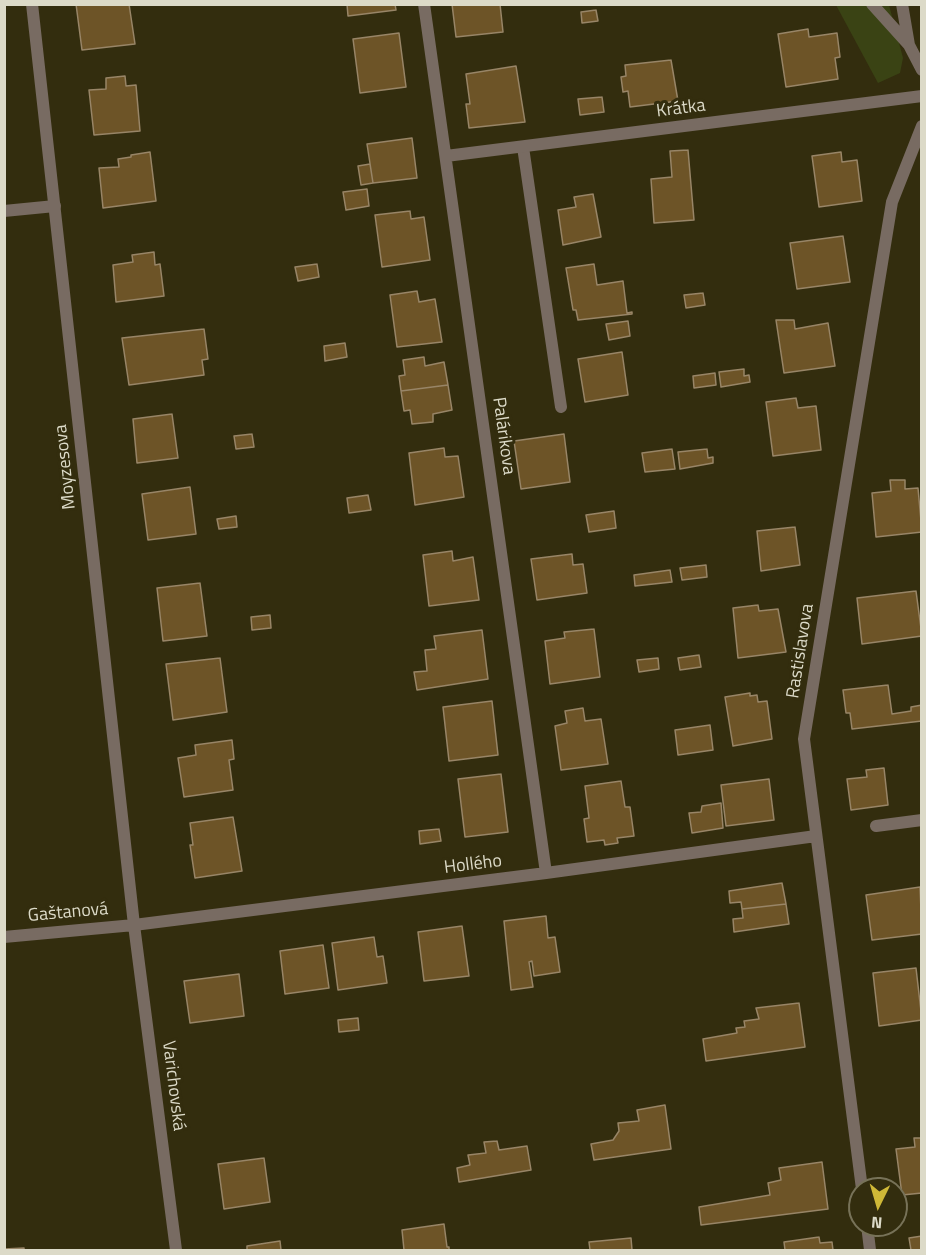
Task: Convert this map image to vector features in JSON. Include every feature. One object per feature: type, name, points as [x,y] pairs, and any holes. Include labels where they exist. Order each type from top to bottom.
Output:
[{"type":"street","name":"Moyzesova","points":[[33,4],[134,926]]},
{"type":"street","name":"Palárikova","points":[[424,4],[546,873]]},
{"type":"street","points":[[872,4],[909,45]]},
{"type":"street","points":[[902,4],[909,45],[921,70]]},
{"type":"street","name":"Krátka","points":[[446,156],[921,96]]},
{"type":"street","name":"Rastislavova","points":[[860,1177],[804,739],[892,202],[921,126]]},
{"type":"street","points":[[523,147],[561,407]]},
{"type":"street","points":[[4,212],[55,206]]},
{"type":"street","points":[[876,826],[921,820]]},
{"type":"street","name":"Hollého","points":[[134,926],[816,836]]},
{"type":"street","name":"Gaštanová","points":[[4,937],[134,926]]},
{"type":"street","name":"Varichovská","points":[[134,926],[176,1251]]},
{"type":"green space","points":[[836,5],[889,5],[903,58],[900,73],[878,83]]},
{"type":"building","points":[[76,4],[129,4],[135,44],[82,50]]},
{"type":"building","points":[[347,4],[395,4],[396,10],[348,16]]},
{"type":"building","points":[[452,4],[500,4],[503,32],[456,37]]},
{"type":"building","points":[[596,10],[598,21],[582,23],[581,12]]},
{"type":"building","points":[[808,29],[809,37],[837,33],[840,57],[835,58],[838,79],[786,87],[778,34]]},
{"type":"building","points":[[399,33],[406,87],[360,93],[353,39]]},
{"type":"building","points":[[671,60],[678,101],[630,107],[628,91],[623,92],[621,77],[626,76],[625,65]]},
{"type":"building","points":[[516,66],[525,122],[469,128],[466,104],[470,104],[466,74]]},
{"type":"building","points":[[125,76],[126,86],[136,85],[140,131],[94,135],[89,90],[106,89],[106,78]]},
{"type":"building","points":[[602,97],[604,112],[580,115],[578,99]]},
{"type":"building","points":[[412,138],[417,178],[373,183],[367,144]]},
{"type":"building","points":[[688,150],[694,220],[654,223],[651,179],[672,177],[670,151]]},
{"type":"building","points":[[150,152],[156,201],[103,208],[99,168],[119,167],[118,159]]},
{"type":"building","points":[[841,152],[842,162],[857,160],[862,201],[819,207],[812,156]]},
{"type":"building","points":[[370,164],[373,183],[361,185],[358,166]]},
{"type":"building","points":[[367,189],[369,206],[346,210],[343,192]]},
{"type":"building","points":[[593,194],[601,237],[563,245],[558,210],[576,207],[574,197]]},
{"type":"building","points":[[410,211],[411,219],[424,217],[430,260],[382,267],[375,215]]},
{"type":"building","points":[[843,236],[850,282],[797,289],[790,243]]},
{"type":"building","points":[[154,252],[155,265],[160,264],[164,296],[116,302],[113,265],[133,262],[132,255]]},
{"type":"building","points":[[317,264],[319,277],[298,281],[295,267]]},
{"type":"building","points":[[594,264],[597,285],[623,281],[627,313],[632,312],[632,314],[578,320],[576,310],[573,310],[566,268]]},
{"type":"building","points":[[417,291],[419,302],[435,299],[442,342],[397,347],[390,295]]},
{"type":"building","points":[[703,293],[705,305],[686,308],[684,295]]},
{"type":"building","points":[[776,320],[794,320],[795,329],[828,323],[835,366],[784,373]]},
{"type":"building","points":[[628,321],[630,336],[609,340],[606,324]]},
{"type":"building","points":[[204,329],[208,359],[202,360],[204,375],[129,385],[122,338]]},
{"type":"building","points":[[345,343],[347,357],[325,361],[324,346]]},
{"type":"building","points":[[622,352],[628,395],[585,402],[578,359]]},
{"type":"building","points":[[424,357],[425,366],[444,362],[448,385],[401,391],[399,376],[405,375],[403,360]]},
{"type":"building","points":[[744,369],[744,376],[749,375],[750,382],[721,387],[719,372]]},
{"type":"building","points":[[715,373],[716,385],[694,388],[693,376]]},
{"type":"building","points":[[448,385],[452,410],[433,414],[433,422],[412,424],[410,410],[404,411],[401,391]]},
{"type":"building","points":[[796,398],[798,408],[816,406],[821,450],[773,456],[766,402]]},
{"type":"building","points":[[172,414],[178,458],[137,463],[133,419]]},
{"type":"building","points":[[252,434],[254,447],[236,449],[234,436]]},
{"type":"building","points":[[564,434],[570,482],[521,489],[514,441]]},
{"type":"building","points":[[444,448],[445,457],[458,456],[464,497],[415,505],[409,453]]},
{"type":"building","points":[[672,449],[675,469],[645,472],[642,453]]},
{"type":"building","points":[[707,449],[708,458],[713,457],[713,463],[680,469],[678,452]]},
{"type":"building","points":[[890,480],[905,480],[905,489],[918,488],[922,532],[876,537],[872,493],[891,491]]},
{"type":"building","points":[[190,487],[196,534],[148,540],[142,494]]},
{"type":"building","points":[[368,495],[371,510],[349,513],[347,498]]},
{"type":"building","points":[[614,511],[616,528],[589,532],[586,515]]},
{"type":"building","points":[[236,516],[237,527],[219,529],[217,519]]},
{"type":"building","points":[[795,527],[800,565],[761,571],[757,531]]},
{"type":"building","points":[[452,551],[453,561],[473,557],[479,600],[429,606],[423,555]]},
{"type":"building","points":[[572,554],[573,565],[583,564],[587,593],[537,600],[531,559]]},
{"type":"building","points":[[706,565],[707,577],[682,580],[680,568]]},
{"type":"building","points":[[670,570],[672,582],[635,586],[634,575]]},
{"type":"building","points":[[200,583],[207,636],[163,641],[157,588]]},
{"type":"building","points":[[916,591],[922,636],[862,644],[857,598]]},
{"type":"building","points":[[758,605],[759,611],[778,609],[786,652],[738,658],[733,608]]},
{"type":"building","points":[[270,615],[271,628],[252,630],[251,617]]},
{"type":"building","points":[[594,629],[600,677],[550,684],[545,641],[565,638],[564,632]]},
{"type":"building","points":[[482,630],[488,679],[417,690],[414,672],[427,671],[425,650],[436,649],[434,636]]},
{"type":"building","points":[[699,655],[701,667],[680,670],[678,658]]},
{"type":"building","points":[[220,658],[227,712],[173,720],[166,664]]},
{"type":"building","points":[[658,658],[659,669],[639,672],[637,660]]},
{"type":"building","points":[[888,685],[892,714],[911,711],[911,707],[922,705],[922,721],[852,729],[850,713],[846,713],[843,690]]},
{"type":"building","points":[[750,693],[750,696],[757,695],[758,702],[767,701],[772,739],[733,746],[725,697]]},
{"type":"building","points":[[492,701],[498,755],[449,761],[443,707]]},
{"type":"building","points":[[583,708],[585,721],[601,719],[608,764],[561,770],[555,726],[567,723],[565,711]]},
{"type":"building","points":[[710,725],[713,750],[678,755],[675,730]]},
{"type":"building","points":[[232,740],[234,759],[229,760],[233,790],[184,797],[178,758],[196,755],[195,745]]},
{"type":"building","points":[[884,768],[888,805],[851,810],[847,779],[867,777],[866,770]]},
{"type":"building","points":[[501,774],[508,832],[465,837],[458,779]]},
{"type":"building","points":[[769,779],[774,820],[726,826],[721,785]]},
{"type":"building","points":[[621,781],[625,807],[630,807],[634,836],[617,838],[618,843],[605,845],[604,840],[587,842],[584,819],[589,818],[585,786]]},
{"type":"building","points":[[721,803],[723,828],[692,833],[689,813],[701,812],[702,806]]},
{"type":"building","points":[[233,817],[242,871],[195,878],[190,845],[193,845],[190,823]]},
{"type":"building","points":[[439,829],[441,841],[420,844],[419,831]]},
{"type":"building","points":[[782,883],[786,904],[742,909],[741,902],[730,903],[729,891]]},
{"type":"building","points":[[920,887],[922,934],[872,940],[866,895]]},
{"type":"building","points":[[786,904],[789,924],[734,932],[733,919],[743,918],[742,909]]},
{"type":"building","points":[[546,916],[548,938],[555,937],[560,972],[534,976],[532,961],[529,962],[533,987],[511,990],[504,921]]},
{"type":"building","points":[[462,926],[469,976],[424,981],[418,932]]},
{"type":"building","points":[[374,937],[377,957],[383,956],[387,983],[338,990],[332,943]]},
{"type":"building","points":[[323,945],[329,988],[285,994],[280,951]]},
{"type":"building","points":[[916,968],[922,1020],[879,1026],[873,973]]},
{"type":"building","points":[[239,974],[244,1016],[190,1023],[184,981]]},
{"type":"building","points":[[799,1003],[805,1047],[706,1061],[703,1039],[737,1033],[736,1028],[745,1027],[744,1021],[759,1019],[756,1008]]},
{"type":"building","points":[[358,1018],[359,1030],[339,1032],[338,1020]]},
{"type":"building","points":[[665,1105],[671,1149],[594,1160],[591,1144],[613,1140],[619,1131],[618,1123],[639,1121],[637,1110]]},
{"type":"building","points":[[914,1138],[922,1138],[922,1193],[908,1194],[908,1177],[900,1177],[896,1149],[915,1147]]},
{"type":"building","points":[[497,1141],[499,1150],[527,1146],[531,1170],[459,1182],[457,1168],[470,1165],[468,1155],[486,1153],[484,1142]]},
{"type":"building","points":[[264,1158],[270,1202],[224,1209],[218,1164]]},
{"type":"building","points":[[822,1162],[828,1209],[701,1225],[699,1207],[770,1195],[768,1183],[781,1180],[779,1168]]},
{"type":"building","points":[[444,1224],[449,1250],[404,1250],[402,1230]]},
{"type":"building","points":[[922,1236],[922,1250],[911,1250],[909,1238]]},
{"type":"building","points":[[819,1237],[820,1243],[832,1242],[833,1250],[785,1250],[784,1242]]},
{"type":"building","points":[[631,1238],[632,1250],[590,1250],[589,1242]]},
{"type":"building","points":[[280,1241],[281,1250],[247,1250],[247,1246]]},
{"type":"building","points":[[24,1248],[24,1250],[4,1250],[4,1249]]}]
